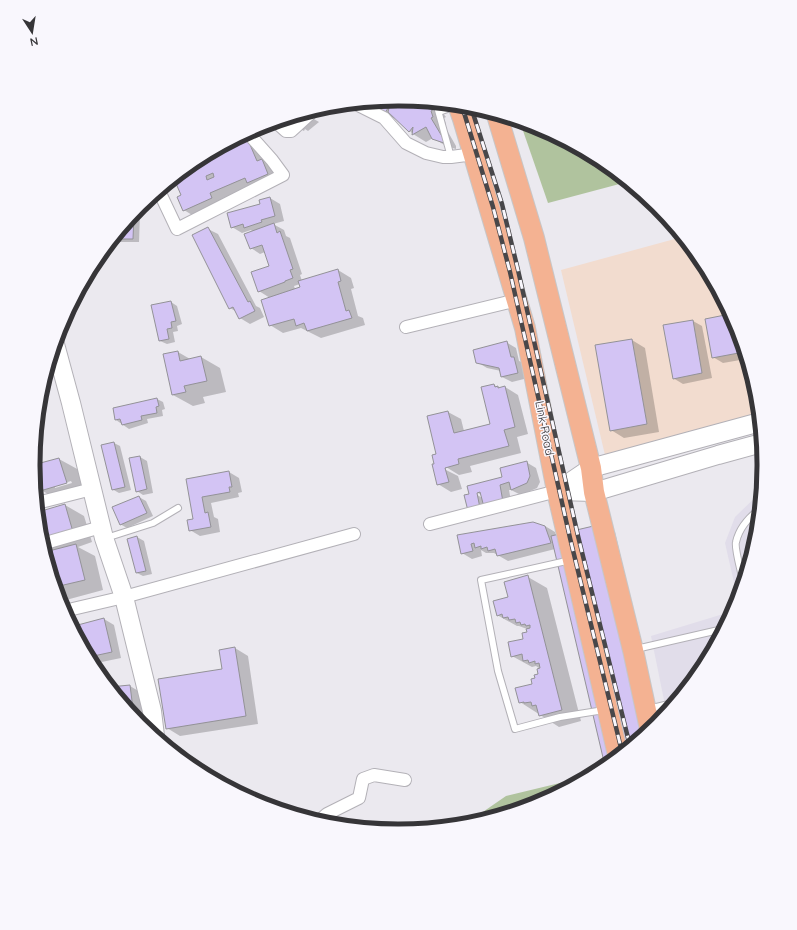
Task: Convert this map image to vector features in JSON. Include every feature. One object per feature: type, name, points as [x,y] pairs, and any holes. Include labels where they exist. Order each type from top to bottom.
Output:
[{"type":"main road","name":"Link Road","points":[[460,112],[526,328],[557,491],[617,749]]},
{"type":"main road","points":[[499,121],[534,238],[591,468],[594,492],[649,721]]},
{"type":"street","points":[[364,108],[384,118],[406,143],[426,153],[451,157],[474,154]]},
{"type":"street","points":[[281,127],[286,131],[291,131],[303,120]]},
{"type":"street","points":[[162,195],[177,229],[283,176],[272,160],[252,138]]},
{"type":"street","points":[[406,327],[517,300]]},
{"type":"street","points":[[58,354],[103,533],[124,596],[152,711],[154,727]]},
{"type":"street","points":[[557,491],[591,468],[754,424]]},
{"type":"street","points":[[430,524],[557,491],[594,492],[756,445]]},
{"type":"street","points":[[42,503],[92,489]]},
{"type":"street","points":[[49,543],[103,533]]},
{"type":"street","points":[[70,609],[354,534]]},
{"type":"street","points":[[325,816],[358,798],[363,780],[374,775],[405,780]]},
{"type":"lane","points":[[438,109],[451,157]]},
{"type":"lane","points":[[439,112],[445,110]]},
{"type":"lane","points":[[103,533],[153,523],[178,508]]},
{"type":"lane","points":[[741,571],[735,543],[742,528],[754,513]]},
{"type":"lane","points":[[573,559],[481,580],[498,672],[515,729],[560,717],[608,709]]},
{"type":"lane","points":[[633,650],[716,631]]},
{"type":"shaded area","points":[[676,239],[697,266],[720,306],[730,328],[745,372],[754,415],[605,455],[561,270]]},
{"type":"shaded area","points":[[755,498],[754,512],[745,558],[735,588],[725,543],[735,517]]},
{"type":"shaded area","points":[[725,614],[697,664],[665,704],[651,636]]},
{"type":"green space","points":[[522,129],[557,143],[598,167],[621,184],[548,203]]},
{"type":"green space","points":[[564,783],[536,796],[480,814],[506,796]]},
{"type":"building","points":[[398,106],[434,109],[431,111],[433,117],[431,118],[443,138],[444,143],[432,139],[426,127],[412,135],[413,127],[409,132],[388,112],[389,108],[385,113],[370,108]]},
{"type":"building","points":[[248,140],[257,161],[262,159],[268,174],[247,183],[245,178],[210,193],[212,198],[183,211],[177,197],[181,195],[176,184],[199,167]],"holes":[[[213,173],[214,177],[207,180],[206,176]]]},
{"type":"building","points":[[270,197],[275,216],[261,220],[262,222],[244,228],[243,224],[231,228],[227,213],[260,204],[259,200]]},
{"type":"building","points":[[274,223],[277,233],[280,231],[293,269],[290,270],[293,278],[258,292],[251,272],[269,266],[262,245],[250,249],[244,234]]},
{"type":"building","points":[[134,224],[133,239],[121,239]]},
{"type":"building","points":[[208,227],[248,302],[250,301],[255,311],[239,319],[233,307],[229,309],[192,235]]},
{"type":"building","points":[[338,269],[341,281],[338,282],[346,311],[349,310],[352,318],[307,331],[304,323],[296,326],[294,319],[269,326],[261,300],[300,287],[298,281]]},
{"type":"building","points":[[171,301],[176,321],[171,322],[172,328],[167,329],[169,339],[159,341],[151,305]]},
{"type":"building","points":[[724,315],[739,353],[712,358],[705,319]]},
{"type":"building","points":[[693,320],[702,373],[673,379],[663,325]]},
{"type":"building","points":[[632,339],[647,424],[610,431],[595,345]]},
{"type":"building","points":[[507,341],[511,357],[514,357],[518,373],[501,377],[499,368],[476,363],[473,350]]},
{"type":"building","points":[[178,351],[180,361],[201,356],[207,381],[184,386],[186,392],[172,395],[163,354]]},
{"type":"building","points":[[494,384],[495,387],[498,386],[498,388],[505,386],[515,427],[504,430],[509,446],[458,459],[459,464],[445,468],[449,482],[437,485],[432,464],[434,464],[432,455],[436,454],[427,416],[448,411],[454,433],[490,424],[481,387]]},
{"type":"building","points":[[157,398],[159,406],[156,407],[157,413],[141,416],[142,420],[122,425],[120,419],[115,420],[113,408]]},
{"type":"building","points":[[114,442],[125,487],[112,490],[101,445]]},
{"type":"building","points":[[140,456],[147,489],[136,492],[129,458]]},
{"type":"building","points":[[59,458],[67,483],[41,491],[40,463]]},
{"type":"building","points":[[527,461],[530,476],[527,483],[511,490],[509,482],[500,485],[503,502],[484,507],[480,492],[477,493],[480,508],[468,511],[464,495],[469,494],[467,486],[502,477],[500,468]]},
{"type":"building","points":[[229,471],[232,487],[229,487],[230,492],[202,497],[205,513],[208,512],[211,527],[189,531],[187,520],[193,519],[186,479]]},
{"type":"building","points":[[139,496],[147,513],[120,525],[112,507]]},
{"type":"building","points":[[65,504],[73,532],[48,539],[43,511]]},
{"type":"building","points":[[533,522],[545,526],[551,543],[497,556],[495,549],[488,551],[487,547],[481,549],[481,546],[475,548],[474,543],[471,544],[473,551],[461,554],[457,535]]},
{"type":"building","points":[[602,524],[648,722],[635,735],[603,759],[551,536]]},
{"type":"building","points":[[137,536],[146,571],[136,573],[127,539]]},
{"type":"building","points":[[76,544],[85,580],[61,586],[50,551]]},
{"type":"building","points":[[528,575],[562,710],[539,716],[536,705],[532,706],[531,702],[519,703],[515,688],[532,684],[531,679],[535,678],[534,675],[538,674],[537,669],[540,668],[539,663],[535,664],[535,661],[529,663],[528,660],[523,661],[522,654],[511,657],[508,642],[523,639],[522,633],[527,632],[526,629],[530,628],[530,625],[521,625],[520,622],[516,623],[515,619],[509,620],[508,617],[503,618],[502,614],[497,616],[493,601],[508,597],[504,582]]},
{"type":"building","points":[[104,618],[112,652],[95,656],[78,625]]},
{"type":"building","points":[[235,647],[246,716],[166,729],[158,679],[222,669],[219,650]]},
{"type":"building","points":[[130,685],[132,705],[129,701],[117,686]]},
{"type":"railway","points":[[464,112],[493,207],[510,272],[570,538],[621,746]]},
{"type":"railway","points":[[473,114],[502,204],[578,536],[629,740]]}]
